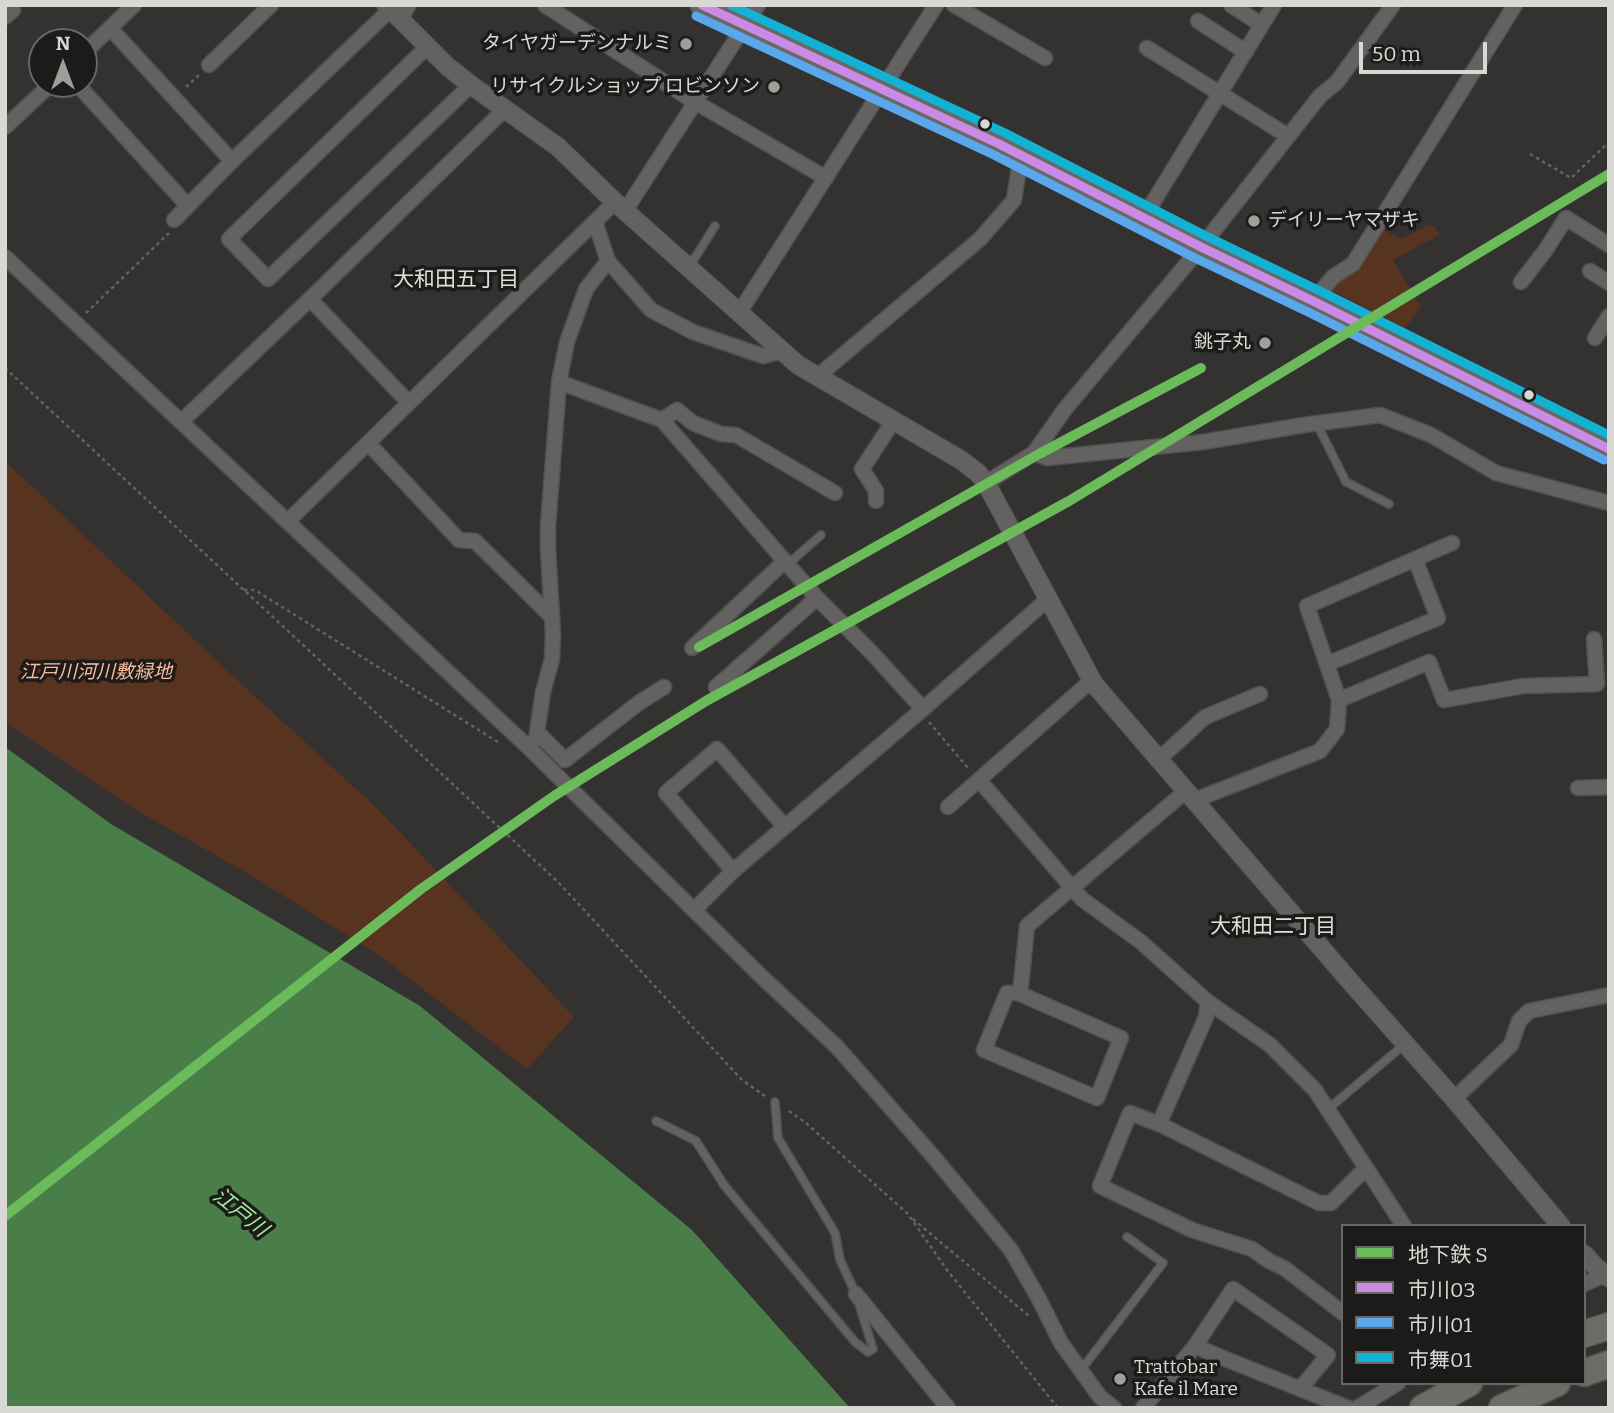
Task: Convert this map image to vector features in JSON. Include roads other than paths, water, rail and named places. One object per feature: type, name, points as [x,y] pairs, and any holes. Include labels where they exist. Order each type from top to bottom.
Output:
[{"type":"highway","points":[[1586,1333],[1609,1325]]},
{"type":"highway","points":[[1586,1372],[1609,1364]]},
{"type":"highway","points":[[1423,1408],[1465,1385]]},
{"type":"highway","points":[[1502,1408],[1552,1385]]},
{"type":"main road","points":[[701,5],[1021,155],[1609,449]]},
{"type":"street","points":[[5,17],[13,10],[8,5]]},
{"type":"street","points":[[98,40],[134,5]]},
{"type":"street","points":[[209,65],[271,5]]},
{"type":"street","points":[[545,5],[695,102],[825,178]]},
{"type":"street","points":[[288,521],[595,222],[620,206],[695,102],[758,5]]},
{"type":"street","points":[[739,313],[936,5]]},
{"type":"street","points":[[954,5],[1045,58]]},
{"type":"street","points":[[1231,5],[1262,24]]},
{"type":"street","points":[[1144,217],[1273,5]]},
{"type":"street","points":[[986,483],[1034,453],[1065,409],[1201,247],[1320,96],[1337,82],[1393,5]]},
{"type":"street","points":[[1312,301],[1333,277],[1353,264],[1515,5]]},
{"type":"street","points":[[174,220],[232,161],[397,10],[428,47],[471,85],[558,147],[798,365],[978,472],[1092,680],[1559,1224]]},
{"type":"street","points":[[1198,20],[1246,52]]},
{"type":"street","points":[[110,29],[232,161]]},
{"type":"street","points":[[428,47],[229,239],[268,279],[471,85]]},
{"type":"street","points":[[1147,48],[1288,136]]},
{"type":"street","points":[[5,127],[36,98]]},
{"type":"street","points":[[90,98],[188,206]]},
{"type":"street","points":[[182,421],[505,110]]},
{"type":"street","points":[[818,376],[980,239],[1014,200],[1021,155]]},
{"type":"street","points":[[1521,282],[1566,218],[1609,245]]},
{"type":"street","points":[[595,222],[608,261],[651,310],[693,332],[763,356],[782,351]]},
{"type":"street","points":[[5,257],[527,746],[838,1048],[1011,1250],[1061,1343],[1100,1397],[1114,1408]]},
{"type":"street","points":[[527,746],[536,739],[543,692],[552,659],[548,526],[559,383],[568,342],[586,289],[608,261]]},
{"type":"street","points":[[1590,271],[1609,283]]},
{"type":"street","points":[[310,299],[409,403]]},
{"type":"street","points":[[1595,338],[1609,316]]},
{"type":"street","points":[[559,383],[662,420],[817,598],[871,652],[921,710]]},
{"type":"street","points":[[662,420],[677,410],[693,423],[720,434],[736,435],[835,493]]},
{"type":"street","points":[[1034,453],[1047,458],[1203,442],[1380,415],[1431,435],[1496,472],[1609,503]]},
{"type":"street","points":[[876,500],[876,491],[862,469],[894,420]]},
{"type":"street","points":[[368,443],[458,540],[475,541],[552,617]]},
{"type":"street","points":[[1018,993],[1027,926],[1073,887],[1191,796],[1320,751],[1337,729],[1339,699],[1307,606],[1452,543]]},
{"type":"street","points":[[1327,664],[1438,618],[1415,559]]},
{"type":"street","points":[[692,648],[787,563]]},
{"type":"street","points":[[716,687],[817,598]]},
{"type":"street","points":[[700,904],[733,871],[1048,599]]},
{"type":"street","points":[[1339,699],[1429,662],[1444,699],[1522,686],[1597,684],[1594,639]]},
{"type":"street","points":[[948,807],[1092,680]]},
{"type":"street","points":[[537,732],[565,760],[640,702],[664,687]]},
{"type":"street","points":[[1158,760],[1205,717],[1260,694]]},
{"type":"street","points":[[733,871],[666,793],[717,749],[786,827]]},
{"type":"street","points":[[979,780],[1082,899],[1141,942],[1208,1002],[1270,1045],[1307,1080],[1403,1224]]},
{"type":"street","points":[[1578,789],[1609,788]]},
{"type":"street","points":[[1007,993],[1018,993],[1121,1038],[1097,1098],[984,1050],[1007,993]]},
{"type":"street","points":[[1454,1099],[1511,1045],[1519,1021],[1529,1011],[1609,995]]},
{"type":"street","points":[[1159,1124],[1206,1017],[1208,1002]]},
{"type":"street","points":[[1341,1312],[1283,1268],[1252,1249],[1192,1230],[1100,1186],[1130,1113],[1159,1124],[1319,1203],[1331,1203],[1366,1168]]},
{"type":"street","points":[[1586,1256],[1606,1277],[1586,1283]]},
{"type":"street","points":[[1143,1408],[1195,1346],[1233,1289],[1328,1355],[1301,1388]]},
{"type":"street","points":[[856,1294],[948,1408]]},
{"type":"street","points":[[1195,1346],[1348,1408]]},
{"type":"street","points":[[1357,1408],[1395,1385]]},
{"type":"lane","points":[[689,268],[715,226]]},
{"type":"lane","points":[[1317,424],[1346,482],[1390,505]]},
{"type":"lane","points":[[787,563],[821,535]]},
{"type":"lane","points":[[1328,1109],[1405,1044]]},
{"type":"lane","points":[[656,1121],[696,1141],[724,1185],[856,1342],[868,1352],[873,1349],[856,1294],[840,1260],[835,1233],[778,1138],[775,1102]]},
{"type":"lane","points":[[1081,1371],[1163,1263],[1127,1237]]},
{"type":"water","name":"江戸川","points":[[5,747],[111,824],[420,1006],[692,1230],[850,1408],[5,1408]]},
{"type":"metro line","name":"S","points":[[5,1216],[421,889],[554,796],[706,701],[1069,501],[1609,174]]},
{"type":"metro line","name":"S","points":[[699,647],[1039,454],[1201,368]]},
{"type":"place","name":"タイヤガーデンナルミ","points":[[686,44]]},
{"type":"place","name":"リサイクルショップ ロビンソン","points":[[774,87]]},
{"type":"place","name":"デイリーヤマザキ","points":[[1254,221]]},
{"type":"place","name":"銚子丸","points":[[1265,343]]},
{"type":"place","name":"Trattobar Kafe il Mare","points":[[1120,1379]]},
{"type":"district","name":"大和田五丁目","points":[[456,280]]},
{"type":"district","name":"大和田二丁目","points":[[1273,927]]},
{"type":"park label","name":"江戸川河川敷緑地","points":[[96,673]]}]
